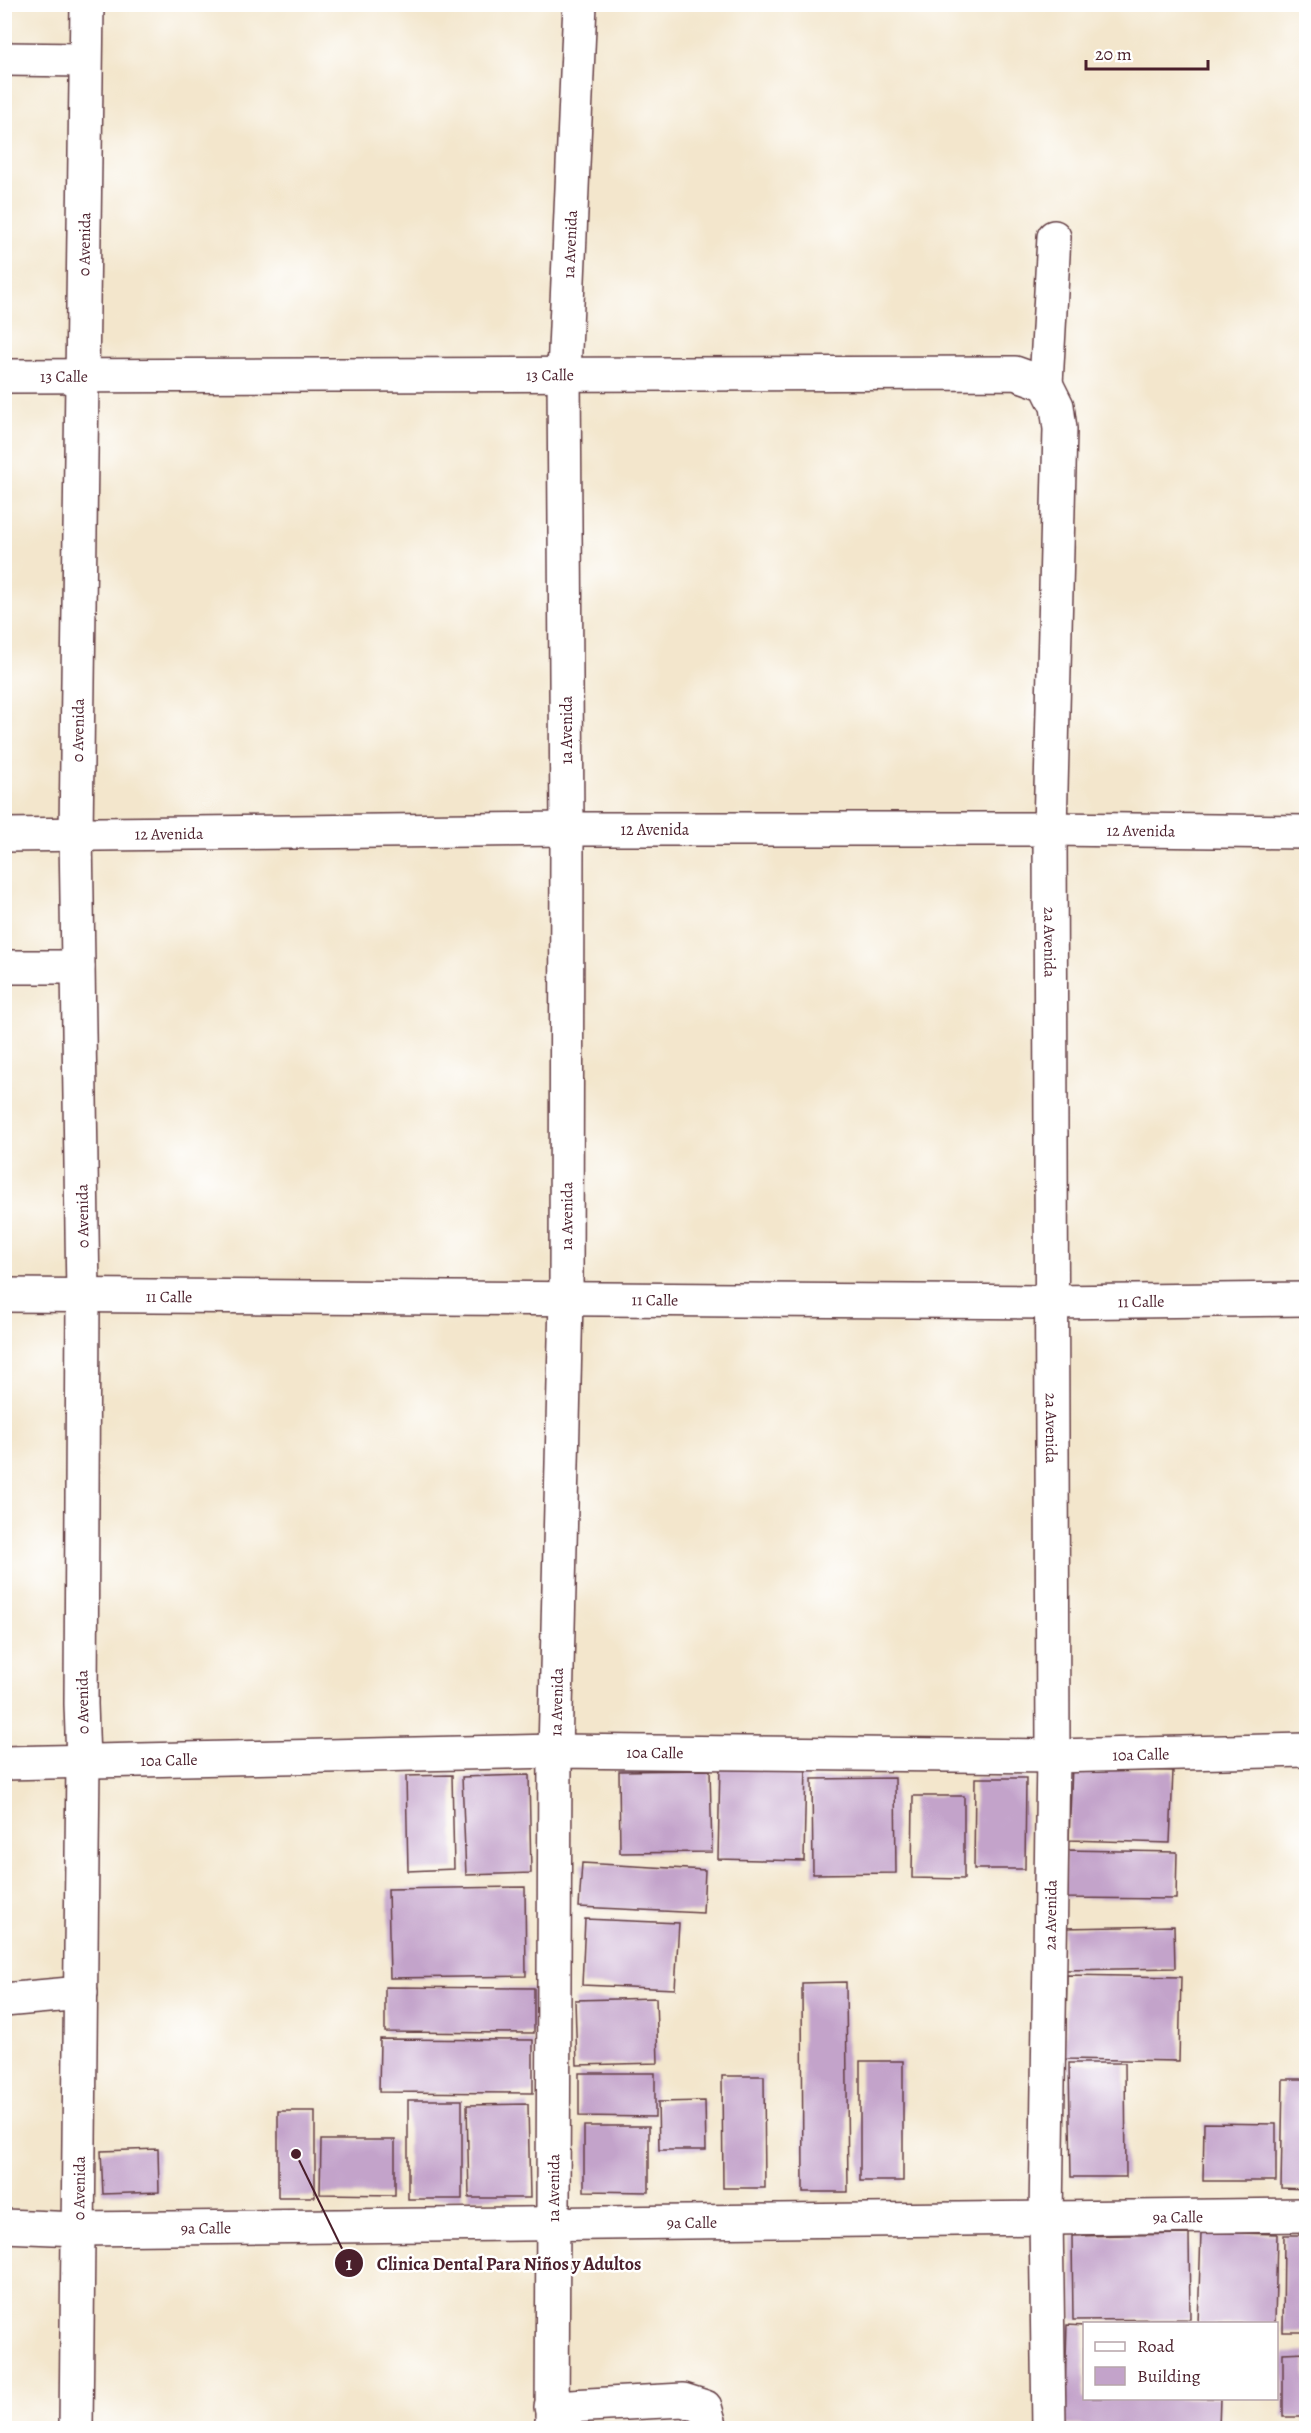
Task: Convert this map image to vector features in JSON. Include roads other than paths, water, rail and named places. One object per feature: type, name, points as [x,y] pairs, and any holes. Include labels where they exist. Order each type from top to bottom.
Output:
[{"type":"street","name":"0 Avenida","points":[[76,2428],[83,1761],[81,1704],[83,1296],[76,833],[87,4]]},
{"type":"street","name":"1a Avenida","points":[[552,2418],[555,1751],[566,1300],[567,829],[564,373],[580,4]]},
{"type":"street","points":[[4,59],[86,60]]},
{"type":"street","points":[[1046,384],[1054,237]]},
{"type":"street","name":"13 Calle","points":[[4,376],[1015,373],[1046,384]]},
{"type":"street","name":"2a Avenida","points":[[1046,384],[1057,406],[1060,429],[1050,829],[1053,1756],[1046,2217],[1049,2428]]},
{"type":"street","name":"12 Avenida","points":[[4,835],[567,829],[1050,829],[1306,832]]},
{"type":"street","points":[[4,967],[78,967]]},
{"type":"street","name":"11 Calle","points":[[4,1295],[1051,1302],[1306,1299]]},
{"type":"street","name":"10a Calle","points":[[4,1763],[555,1751],[1053,1756],[1306,1750]]},
{"type":"street","points":[[4,2000],[81,1993]]},
{"type":"street","name":"9a Calle","points":[[4,2226],[78,2229],[1306,2215]]},
{"type":"street","points":[[552,2418],[683,2400],[705,2407],[711,2428]]},
{"type":"place","name":"Clinica Dental Para Niños y Adultos","points":[[296,2154]]}]
